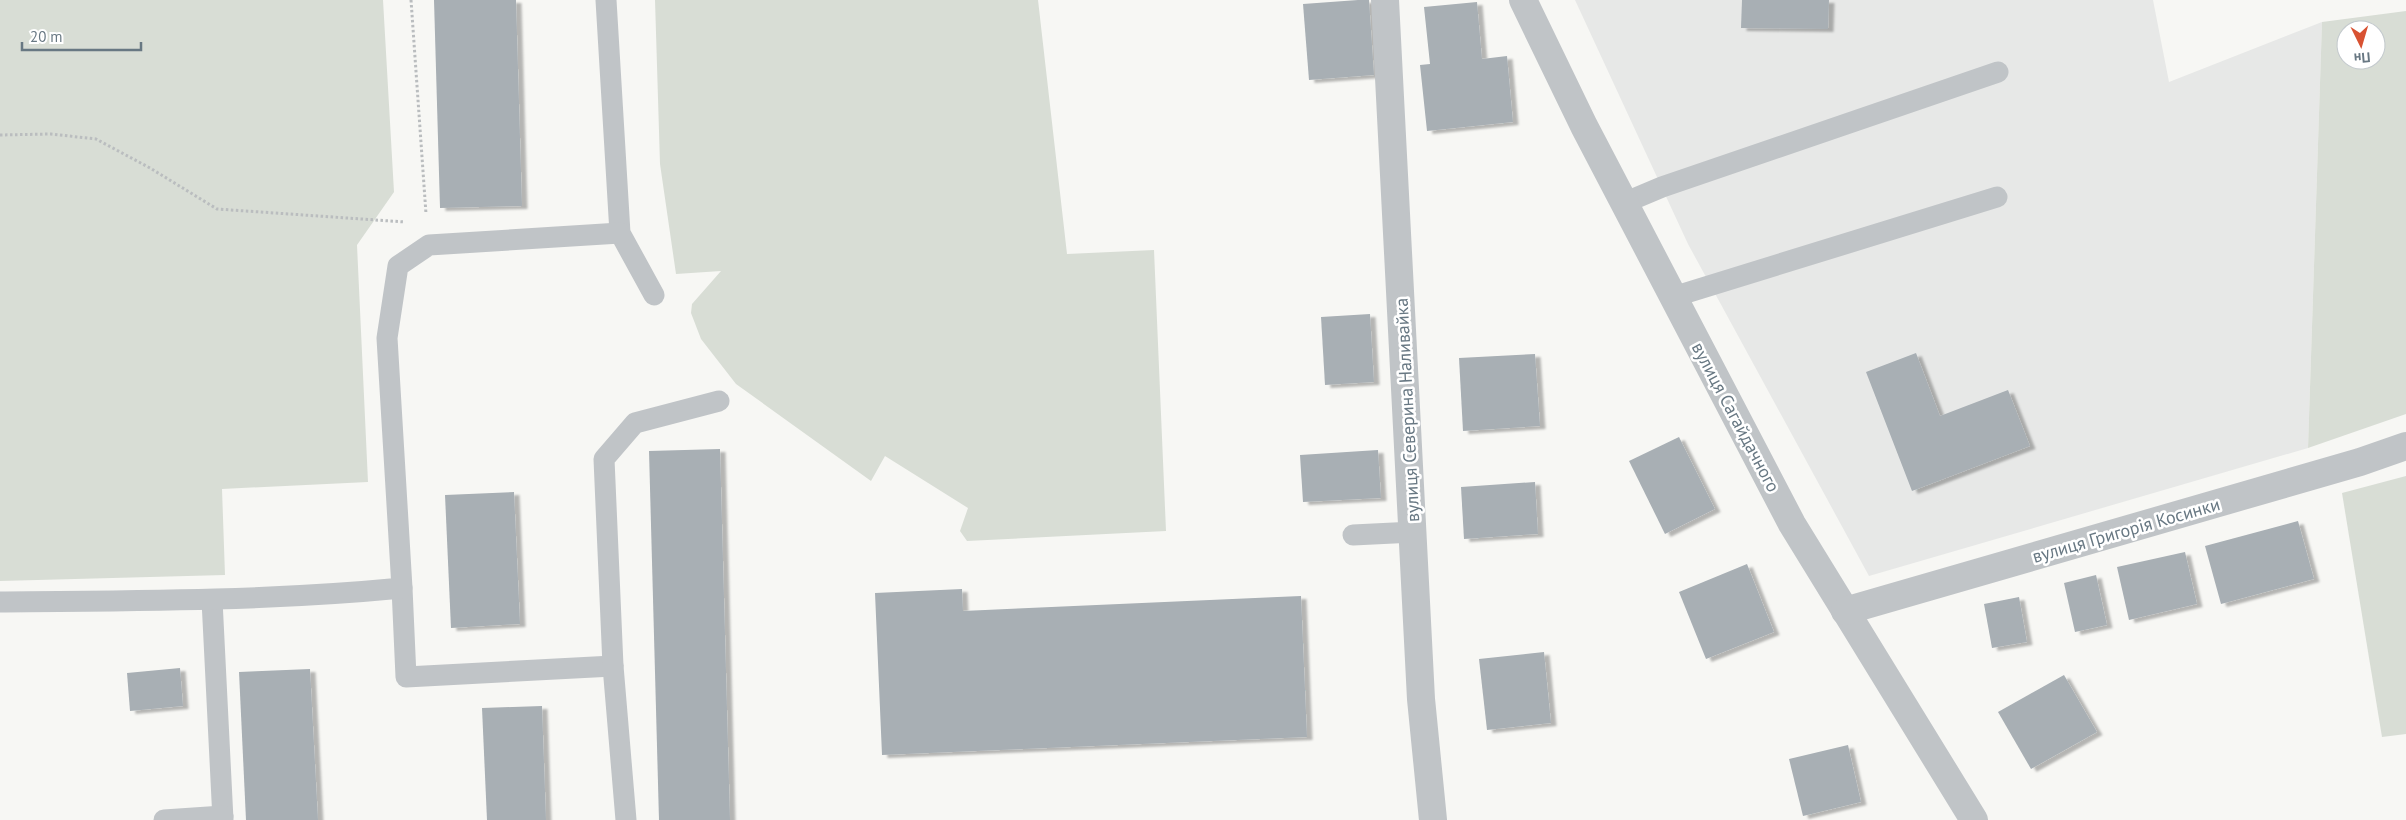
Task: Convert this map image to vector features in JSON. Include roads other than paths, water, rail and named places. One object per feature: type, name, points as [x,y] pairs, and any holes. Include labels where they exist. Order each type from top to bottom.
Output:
[{"type":"street","name":"вулиця Северина Наливайка","points":[[1385,0],[1422,699],[1433,820]]},
{"type":"street","name":"вулиця Сагайдачного","points":[[1523,0],[1624,203],[1792,524],[1974,820]]},
{"type":"street","name":"вулиця Григорія Косинки","points":[[1845,611],[2341,468],[2406,446]]},
{"type":"lane","points":[[606,0],[620,233],[654,295]]},
{"type":"lane","points":[[1624,203],[1672,184],[1998,72]]},
{"type":"lane","points":[[1673,297],[1997,197]]},
{"type":"lane","points":[[613,666],[406,677],[388,338],[398,266],[429,245],[620,233]]},
{"type":"lane","points":[[626,820],[613,666],[604,459],[635,422],[719,401]]},
{"type":"lane","points":[[1353,535],[1414,532]]},
{"type":"lane","points":[[0,602],[212,600],[321,596],[402,588]]},
{"type":"lane","points":[[164,820],[223,818],[212,600]]}]
